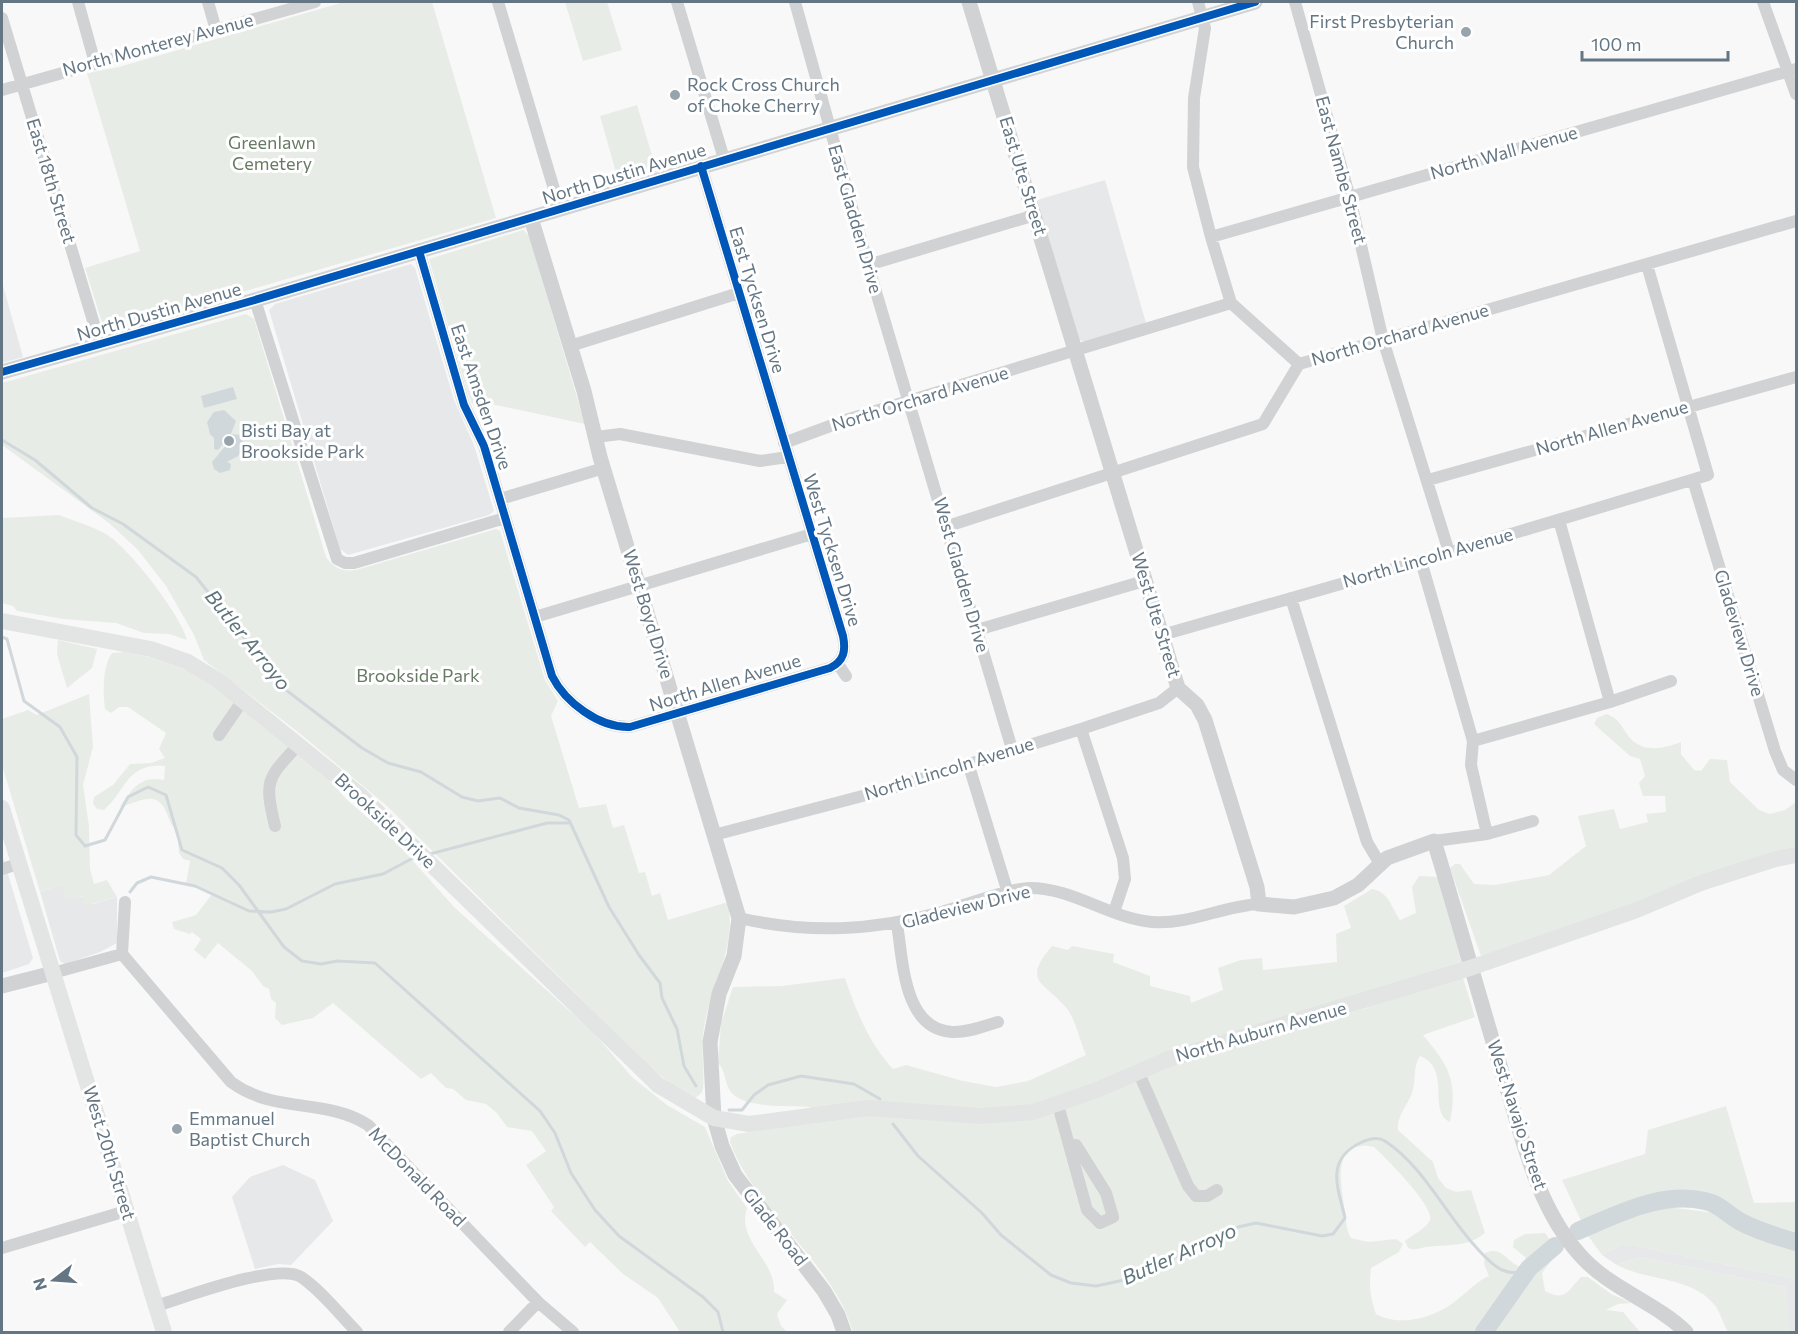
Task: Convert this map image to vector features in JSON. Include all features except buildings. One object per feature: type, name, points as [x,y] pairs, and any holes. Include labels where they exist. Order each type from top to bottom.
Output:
[{"type":"main road","name":"Brookside Drive","points":[[2,621],[124,643],[169,654],[199,668],[243,700],[360,795],[658,1086],[714,1118]]},
{"type":"main road","name":"West 20th Street","points":[[2,808],[164,1332]]},
{"type":"main road","name":"North Auburn Avenue","points":[[714,1118],[731,1123],[764,1124],[868,1108],[1010,1115],[1058,1105],[1167,1060],[1470,968],[1637,910],[1701,883],[1776,859],[1797,855]]},
{"type":"street","points":[[78,2],[95,63]]},
{"type":"street","points":[[208,2],[216,30]]},
{"type":"street","name":"North Monterey Avenue","points":[[2,90],[315,2]]},
{"type":"street","points":[[498,2],[560,209]]},
{"type":"street","points":[[677,2],[724,159]]},
{"type":"street","name":"East Gladden Drive","points":[[795,2],[868,265],[909,401]]},
{"type":"street","name":"East Ute Street","points":[[969,2],[1077,350]]},
{"type":"street","name":"North Dustin Avenue","points":[[2,372],[255,300],[829,128],[992,78],[1201,9],[1255,2]]},
{"type":"street","name":"East Nambe Street","points":[[1295,2],[1350,198],[1383,340],[1449,552]]},
{"type":"street","points":[[1763,2],[1793,70],[1797,94]]},
{"type":"street","points":[[1201,9],[1205,28],[1194,98],[1193,167],[1231,303]]},
{"type":"street","name":"East 18th Street","points":[[2,18],[100,344]]},
{"type":"street","name":"North Wall Avenue","points":[[1211,237],[1793,70]]},
{"type":"street","name":"East Tycksen Drive","points":[[701,166],[784,443]]},
{"type":"street","points":[[868,265],[1035,215]]},
{"type":"street","name":"West Boyd Drive","points":[[531,218],[740,918],[734,956],[719,994],[710,1042],[714,1118]]},
{"type":"street","name":"North Orchard Avenue","points":[[784,443],[909,401],[1231,303],[1299,364],[1797,221]]},
{"type":"street","name":"East Amsden Drive","points":[[419,251],[464,405],[484,446],[552,676],[562,693],[603,722],[620,727]]},
{"type":"street","points":[[1647,265],[1708,475],[1693,480]]},
{"type":"street","points":[[570,346],[739,293]]},
{"type":"street","points":[[255,300],[332,550],[340,561],[354,563],[505,518]]},
{"type":"street","name":"West Ute Street","points":[[1077,350],[1144,581],[1178,688],[1197,705],[1205,720],[1257,887],[1259,904]]},
{"type":"street","points":[[948,526],[1263,424],[1299,364]]},
{"type":"street","name":"North Allen Avenue","points":[[1428,480],[1796,380]]},
{"type":"street","name":"West Gladden Drive","points":[[909,401],[948,526],[1012,749]]},
{"type":"street","points":[[596,437],[620,434],[760,461],[788,457]]},
{"type":"street","name":"West Tycksen Drive","points":[[784,443],[845,647],[838,664]]},
{"type":"street","points":[[500,499],[604,468]]},
{"type":"street","name":"North Lincoln Avenue","points":[[1162,635],[1693,480]]},
{"type":"street","name":"Gladeview Drive","points":[[1693,480],[1774,751],[1783,770],[1797,780]]},
{"type":"street","points":[[1559,520],[1610,702]]},
{"type":"street","points":[[535,617],[812,534]]},
{"type":"street","points":[[1421,561],[1473,741],[1471,765],[1487,834]]},
{"type":"street","points":[[977,630],[1144,581]]},
{"type":"street","points":[[1291,598],[1367,842],[1380,864]]},
{"type":"street","points":[[838,664],[846,676]]},
{"type":"street","name":"North Allen Avenue","points":[[620,727],[678,714],[838,664]]},
{"type":"street","points":[[1473,741],[1610,702],[1671,681]]},
{"type":"street","name":"North Lincoln Avenue","points":[[714,835],[889,789],[1081,729],[1159,703],[1178,688]]},
{"type":"street","points":[[219,735],[243,700]]},
{"type":"street","points":[[1081,729],[1123,858],[1125,879],[1114,912]]},
{"type":"street","points":[[275,826],[270,803],[270,780],[298,745]]},
{"type":"street","points":[[968,763],[1008,893]]},
{"type":"street","points":[[1259,904],[1294,907],[1334,898],[1358,885],[1380,864],[1395,854],[1434,841],[1487,834],[1533,821]]},
{"type":"street","name":"West Navajo Street","points":[[1434,841],[1470,968],[1533,1171],[1558,1226],[1579,1254],[1598,1273],[1671,1319],[1686,1332]]},
{"type":"street","points":[[2,869],[18,864]]},
{"type":"street","name":"Gladeview Drive","points":[[740,918],[777,927],[822,929],[897,924],[1027,888],[1049,889],[1069,894],[1114,912],[1150,921],[1176,922],[1242,905],[1259,904]]},
{"type":"street","points":[[2,986],[123,954],[125,902]]},
{"type":"street","points":[[897,924],[909,994],[919,1013],[938,1028],[952,1032],[973,1030],[998,1022]]},
{"type":"street","name":"McDonald Road","points":[[123,954],[231,1082],[250,1094],[270,1102],[332,1111],[353,1117],[369,1125],[538,1302],[573,1332]]},
{"type":"street","points":[[1138,1071],[1188,1185],[1196,1196],[1207,1196],[1217,1190]]},
{"type":"street","points":[[1058,1105],[1070,1146],[1070,1157],[1087,1210],[1100,1223],[1108,1221],[1113,1217],[1106,1193],[1076,1145],[1070,1146]]},
{"type":"street","name":"Glade Road","points":[[714,1118],[726,1157],[735,1175],[824,1291],[838,1315],[844,1332]]},
{"type":"street","points":[[2,1248],[126,1211]]},
{"type":"street","points":[[156,1306],[265,1274],[286,1272],[308,1282],[357,1332]]},
{"type":"street","points":[[509,1332],[538,1302]]},
{"type":"shaded area","points":[[1105,180],[1146,323],[1085,342],[1079,340],[1037,200]]},
{"type":"shaded area","points":[[411,264],[415,268],[454,400],[474,445],[494,511],[489,515],[348,555],[340,549],[269,310],[275,304]]},
{"type":"shaded area","points":[[2,282],[23,357],[2,363]]},
{"type":"shaded area","points":[[233,387],[237,399],[204,408],[201,396]]},
{"type":"shaded area","name":"Bisti Bay at Brookside Park","points":[[224,410],[236,421],[231,434],[241,435],[244,448],[238,456],[227,462],[231,464],[230,470],[220,473],[214,469],[212,462],[227,444],[222,445],[218,450],[214,449],[214,438],[210,434],[207,422],[214,412]]},
{"type":"shaded area","points":[[2,854],[33,958],[29,964],[2,973]]},
{"type":"shaded area","points":[[61,885],[94,904],[117,897],[117,943],[100,952],[65,964],[60,961],[40,892]]},
{"type":"shaded area","points":[[283,1165],[315,1180],[333,1221],[291,1265],[278,1264],[255,1269],[232,1197],[250,1177]]},
{"type":"shaded area","points":[[1619,1246],[1636,1246],[1796,1279],[1796,1332],[1790,1332],[1787,1322],[1786,1287],[1640,1257],[1617,1265],[1602,1255]]},
{"type":"green space","name":"Greenlawn Cemetery","points":[[344,2],[432,2],[496,218],[105,332],[85,268],[140,251],[87,73],[119,67]]},
{"type":"green space","points":[[565,2],[607,2],[622,50],[583,61]]},
{"type":"green space","points":[[637,105],[657,172],[619,183],[600,116]]},
{"type":"green space","points":[[523,230],[529,236],[585,424],[477,401],[472,404],[467,391],[429,259]]},
{"type":"green space","name":"Brookside Park","points":[[246,314],[254,319],[329,561],[342,570],[356,570],[496,529],[500,531],[545,680],[558,701],[551,716],[579,808],[606,804],[613,828],[624,825],[639,873],[645,872],[652,896],[660,893],[668,920],[728,902],[729,935],[707,1012],[702,1043],[703,1090],[695,1098],[668,1082],[651,1068],[387,806],[298,732],[204,660],[194,635],[166,586],[138,550],[109,523],[2,445],[2,383]]},
{"type":"green space","points":[[59,515],[101,531],[128,553],[165,599],[187,640],[169,634],[144,633],[116,623],[63,619],[17,611],[13,606],[2,603],[2,518]]},
{"type":"green space","points":[[58,640],[97,649],[92,668],[67,688],[57,654]]},
{"type":"green space","points":[[125,652],[149,657],[189,671],[217,689],[327,777],[347,800],[395,841],[455,908],[593,1032],[632,1077],[667,1105],[705,1127],[728,1181],[747,1208],[745,1220],[747,1231],[769,1270],[774,1292],[787,1300],[777,1314],[781,1326],[787,1332],[680,1332],[658,1298],[623,1274],[590,1242],[585,1247],[551,1211],[554,1207],[526,1165],[546,1151],[532,1131],[507,1127],[497,1113],[486,1104],[466,1100],[453,1089],[446,1088],[431,1073],[421,1079],[333,1003],[313,1018],[282,1025],[275,1018],[276,1003],[271,999],[269,989],[263,986],[252,971],[218,943],[205,959],[194,950],[201,939],[192,932],[190,934],[174,929],[172,922],[196,915],[213,893],[186,884],[190,861],[183,859],[179,853],[177,830],[159,802],[148,799],[120,807],[138,785],[149,780],[164,780],[165,766],[152,766],[135,773],[104,810],[97,809],[93,804],[94,797],[113,785],[130,764],[151,763],[165,758],[159,749],[166,733],[128,707],[119,707],[111,713],[105,709],[106,665],[112,653]]},
{"type":"green space","points":[[89,694],[93,747],[83,785],[89,826],[90,869],[94,884],[107,880],[117,897],[85,906],[82,896],[66,898],[61,885],[40,892],[2,765],[2,719],[28,710],[37,715]]},
{"type":"green space","points":[[1607,714],[1617,720],[1638,745],[1659,748],[1681,742],[1681,754],[1694,770],[1701,771],[1710,759],[1727,760],[1730,782],[1759,810],[1770,814],[1785,810],[1796,802],[1796,849],[1481,956],[1450,868],[1455,864],[1460,864],[1474,884],[1495,885],[1549,875],[1586,846],[1578,816],[1614,809],[1620,829],[1648,822],[1646,814],[1666,812],[1665,796],[1643,796],[1639,783],[1645,776],[1640,759],[1630,756],[1594,724],[1597,718]]},
{"type":"green space","points":[[1419,876],[1438,877],[1465,961],[1022,1109],[813,1112],[810,1107],[766,1105],[735,1096],[729,1089],[718,1063],[721,1023],[733,987],[782,986],[845,978],[864,1026],[884,1059],[893,1069],[906,1065],[963,1081],[996,1087],[1028,1081],[1086,1055],[1068,1010],[1045,987],[1037,975],[1043,958],[1052,946],[1068,950],[1072,946],[1114,954],[1113,962],[1150,976],[1150,986],[1190,996],[1191,1003],[1223,990],[1218,968],[1241,960],[1262,958],[1263,970],[1337,962],[1336,934],[1351,928],[1344,906],[1372,889],[1377,890],[1386,897],[1400,920],[1416,913],[1412,887]]},
{"type":"green space","points":[[1460,977],[1463,978],[1475,1017],[1423,1035],[1445,1065],[1449,1075],[1453,1095],[1450,1122],[1443,1117],[1440,1109],[1435,1070],[1430,1062],[1420,1056],[1416,1064],[1414,1085],[1398,1124],[1398,1130],[1433,1162],[1438,1178],[1446,1188],[1456,1192],[1471,1190],[1485,1233],[1464,1243],[1408,1248],[1405,1241],[1426,1226],[1430,1220],[1425,1205],[1398,1171],[1374,1147],[1360,1146],[1350,1149],[1344,1156],[1341,1177],[1347,1228],[1351,1238],[1368,1242],[1396,1239],[1403,1244],[1399,1252],[1371,1268],[1370,1291],[1374,1308],[1376,1314],[1386,1318],[1408,1320],[1419,1318],[1450,1305],[1489,1276],[1484,1264],[1485,1253],[1496,1251],[1522,1267],[1526,1263],[1525,1257],[1513,1247],[1514,1240],[1525,1234],[1545,1233],[1553,1244],[1516,1279],[1493,1316],[1478,1332],[853,1332],[843,1306],[828,1282],[758,1192],[742,1168],[730,1142],[731,1137],[737,1134],[866,1114],[1000,1121],[1152,1070],[1363,1009]]},
{"type":"green space","points":[[1726,1106],[1754,1203],[1796,1202],[1796,1237],[1756,1226],[1721,1204],[1704,1197],[1686,1194],[1650,1198],[1583,1225],[1562,1180],[1645,1154],[1648,1130]]},
{"type":"green space","points":[[1660,1206],[1715,1213],[1762,1236],[1796,1246],[1796,1279],[1636,1246],[1619,1246],[1602,1255],[1586,1233],[1642,1209]]},
{"type":"green space","points":[[1557,1247],[1556,1254],[1542,1273],[1545,1291],[1562,1295],[1581,1277],[1588,1277],[1611,1294],[1632,1303],[1618,1304],[1606,1310],[1623,1312],[1640,1332],[1487,1332],[1497,1324],[1528,1275]]},
{"type":"green space","points":[[1640,1257],[1786,1287],[1790,1332],[1728,1332],[1716,1307],[1696,1290],[1617,1265]]},
{"type":"waterway","name":"Butler Arroyo","points":[[2,440],[35,460],[92,508],[123,524],[196,577],[286,690],[362,748],[388,763],[421,772],[462,797],[478,801],[500,798],[519,808],[559,815],[569,820],[609,907],[639,955],[660,983],[662,998],[677,1029],[684,1066],[696,1086]]},
{"type":"waterway","points":[[2,637],[7,639],[24,701],[60,727],[77,757],[76,835],[85,846],[105,840],[128,797],[148,787],[166,795],[182,850],[222,868],[239,885],[284,947],[302,961],[321,964],[337,961],[375,963],[540,1111],[555,1133],[571,1173],[595,1210],[619,1236],[703,1297],[718,1312],[723,1332]]},
{"type":"waterway","points":[[430,854],[547,823],[570,823]]},
{"type":"waterway","points":[[130,892],[137,883],[151,877],[195,886],[249,911],[271,912],[286,909],[335,884],[383,874],[415,857]]},
{"type":"waterway","name":"Butler Arroyo","points":[[729,1110],[742,1110],[754,1095],[768,1085],[801,1076],[854,1084],[880,1099]]},
{"type":"waterway","name":"Butler Arroyo","points":[[893,1124],[918,1156],[982,1213],[1001,1235],[1051,1275],[1071,1283],[1096,1286],[1129,1279],[1238,1227],[1256,1223],[1322,1236],[1333,1234],[1345,1218],[1337,1186],[1338,1166],[1349,1150],[1369,1139],[1376,1138],[1385,1141],[1411,1164],[1464,1233],[1491,1262],[1509,1272],[1519,1272],[1529,1268]]},
{"type":"waterway","points":[[1578,1231],[1640,1206],[1672,1199],[1689,1199],[1710,1202],[1748,1225],[1768,1234],[1796,1242]]},
{"type":"waterway","points":[[1484,1332],[1529,1268],[1555,1246]]},
{"type":"cycle path","points":[[2,372],[255,300],[1255,2]]},
{"type":"cycle path","points":[[419,251],[464,405],[484,446],[552,676],[565,695],[584,712],[595,718],[618,726],[630,727],[830,668],[843,655],[843,636],[701,166]]},
{"type":"place","name":"First Presbyterian Church","points":[[1466,32]]},
{"type":"place","name":"Rock Cross Church of Choke Cherry","points":[[675,95]]},
{"type":"place","name":"Bisti Bay at Brookside Park","points":[[229,441]]},
{"type":"place","name":"Emmanuel Baptist Church","points":[[177,1129]]}]
